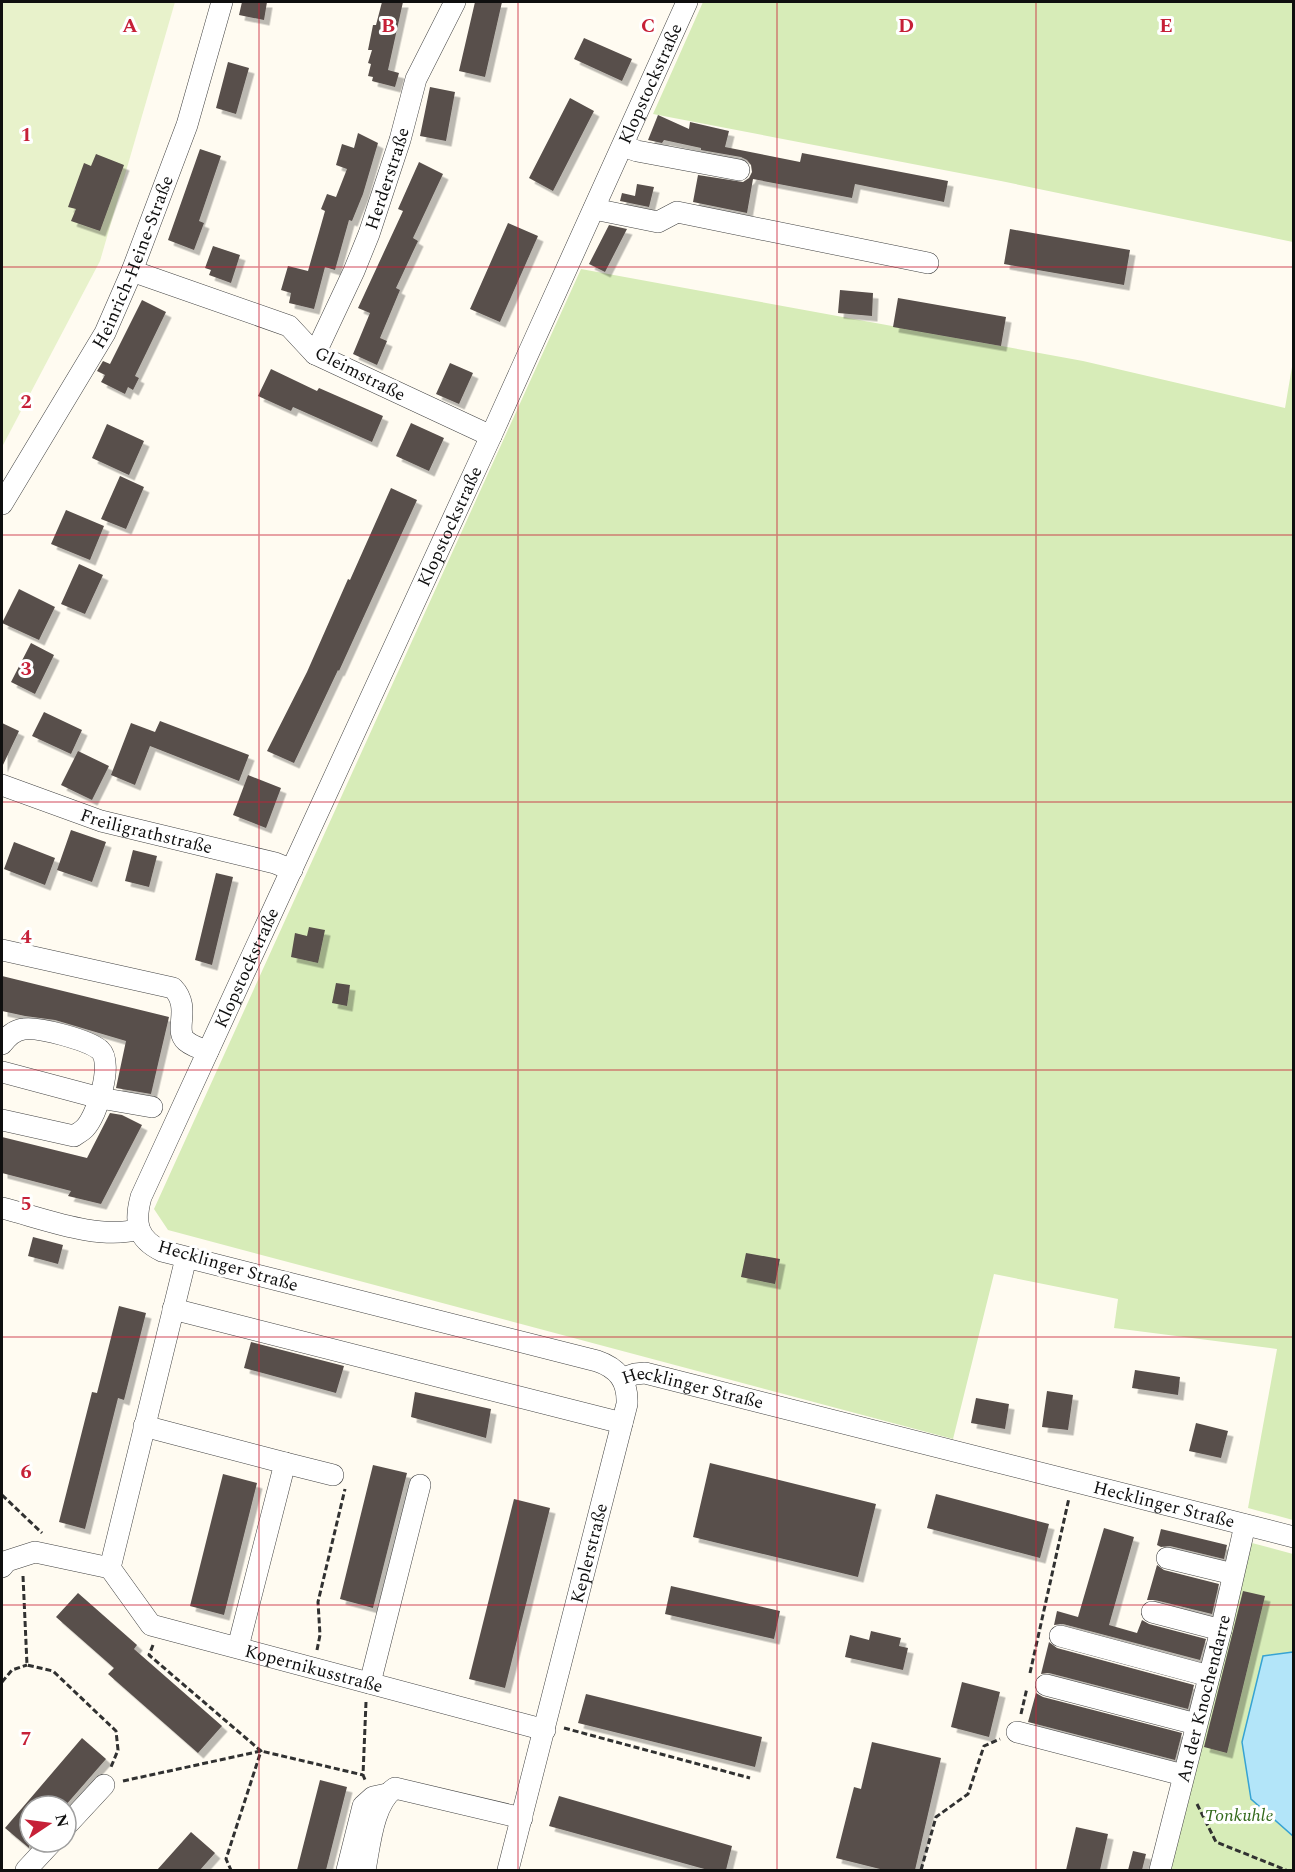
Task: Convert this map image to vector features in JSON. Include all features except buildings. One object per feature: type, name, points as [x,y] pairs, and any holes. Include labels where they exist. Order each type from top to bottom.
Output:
[{"type":"street","name":"Heinrich-Heine-Straße","points":[[2,504],[105,333],[132,272],[187,125],[222,2]]},
{"type":"street","name":"Herderstraße","points":[[315,354],[369,234],[400,140],[417,79],[455,2]]},
{"type":"street","name":"Klopstockstraße","points":[[139,1229],[137,1210],[141,1197],[491,436],[687,2]]},
{"type":"street","points":[[623,146],[637,151],[739,170]]},
{"type":"street","points":[[594,209],[658,222],[677,212],[928,263]]},
{"type":"street","name":"Gleimstraße","points":[[132,272],[289,326],[315,354],[491,436]]},
{"type":"street","name":"Freiligrathstraße","points":[[2,784],[101,820],[275,863],[292,870]]},
{"type":"street","name":"Klopstockstraße","points":[[2,950],[173,988],[179,994],[182,1003],[182,1036],[186,1041],[208,1052]]},
{"type":"street","points":[[2,1044],[9,1035],[23,1029],[38,1030],[88,1042],[102,1051],[107,1063],[100,1098],[87,1127],[74,1137],[2,1120]]},
{"type":"street","points":[[2,1072],[100,1098],[152,1107]]},
{"type":"street","name":"Hecklinger Straße","points":[[2,1208],[90,1231],[115,1234],[139,1229],[150,1245],[186,1258],[597,1361],[607,1364],[623,1378],[645,1373],[1293,1537]]},
{"type":"street","points":[[110,1568],[186,1258]]},
{"type":"street","points":[[173,1309],[622,1423]]},
{"type":"street","name":"Keplerstraße","points":[[513,1870],[522,1818],[622,1423],[627,1397],[623,1378]]},
{"type":"street","points":[[144,1426],[333,1475]]},
{"type":"street","points":[[238,1647],[285,1463]]},
{"type":"street","points":[[370,1683],[420,1485]]},
{"type":"street","name":"An der Knochendarre","points":[[1160,1870],[1221,1630],[1245,1525]]},
{"type":"street","points":[[2,1568],[7,1561],[35,1552],[110,1568],[151,1625],[158,1627]]},
{"type":"street","points":[[1167,1558],[1233,1574]]},
{"type":"street","points":[[1152,1612],[1221,1630]]},
{"type":"street","name":"Kopernikusstraße","points":[[158,1627],[545,1730]]},
{"type":"street","points":[[1060,1636],[1209,1676]]},
{"type":"street","points":[[1034,1682],[1196,1724]]},
{"type":"street","points":[[1017,1732],[1183,1775]]},
{"type":"street","points":[[78,1814],[104,1785]]},
{"type":"street","points":[[347,1870],[363,1806],[385,1793],[522,1818]]},
{"type":"street","points":[[364,1870],[379,1806],[385,1793]]},
{"type":"street","points":[[26,1870],[41,1854]]},
{"type":"path","points":[[313,1667],[320,1635],[318,1602],[346,1485],[333,1475]]},
{"type":"path","points":[[921,1870],[936,1817],[968,1794],[984,1746],[1017,1732],[1034,1682],[1073,1481]]},
{"type":"path","points":[[2,1495],[44,1535]]},
{"type":"path","points":[[22,1556],[27,1665]]},
{"type":"path","points":[[158,1627],[149,1655],[261,1751]]},
{"type":"path","points":[[2,1682],[12,1670],[27,1665],[53,1671],[116,1731],[118,1750],[104,1785]]},
{"type":"path","points":[[363,1774],[366,1703],[370,1683]]},
{"type":"path","points":[[545,1730],[560,1727],[750,1778]]},
{"type":"path","points":[[104,1785],[261,1751],[363,1774],[385,1793]]},
{"type":"path","points":[[231,1870],[226,1859],[261,1751]]},
{"type":"path","points":[[1183,1775],[1216,1842],[1286,1870]]},
{"type":"green space","points":[[2,2],[175,2],[100,261],[2,447]]},
{"type":"green space","points":[[703,2],[1293,2],[1293,242],[1001,181],[653,114]]},
{"type":"green space","points":[[581,269],[1083,361],[1285,408],[1293,361],[1293,1520],[1248,1508],[1277,1349],[1114,1328],[1118,1299],[994,1274],[953,1439],[168,1230],[154,1209]]},
{"type":"green space","name":"Tonkuhle","points":[[1252,1543],[1293,1554],[1293,1870],[1167,1870]]},
{"type":"water","points":[[1294,1652],[1293,1836],[1251,1799],[1242,1742],[1263,1656]]}]
